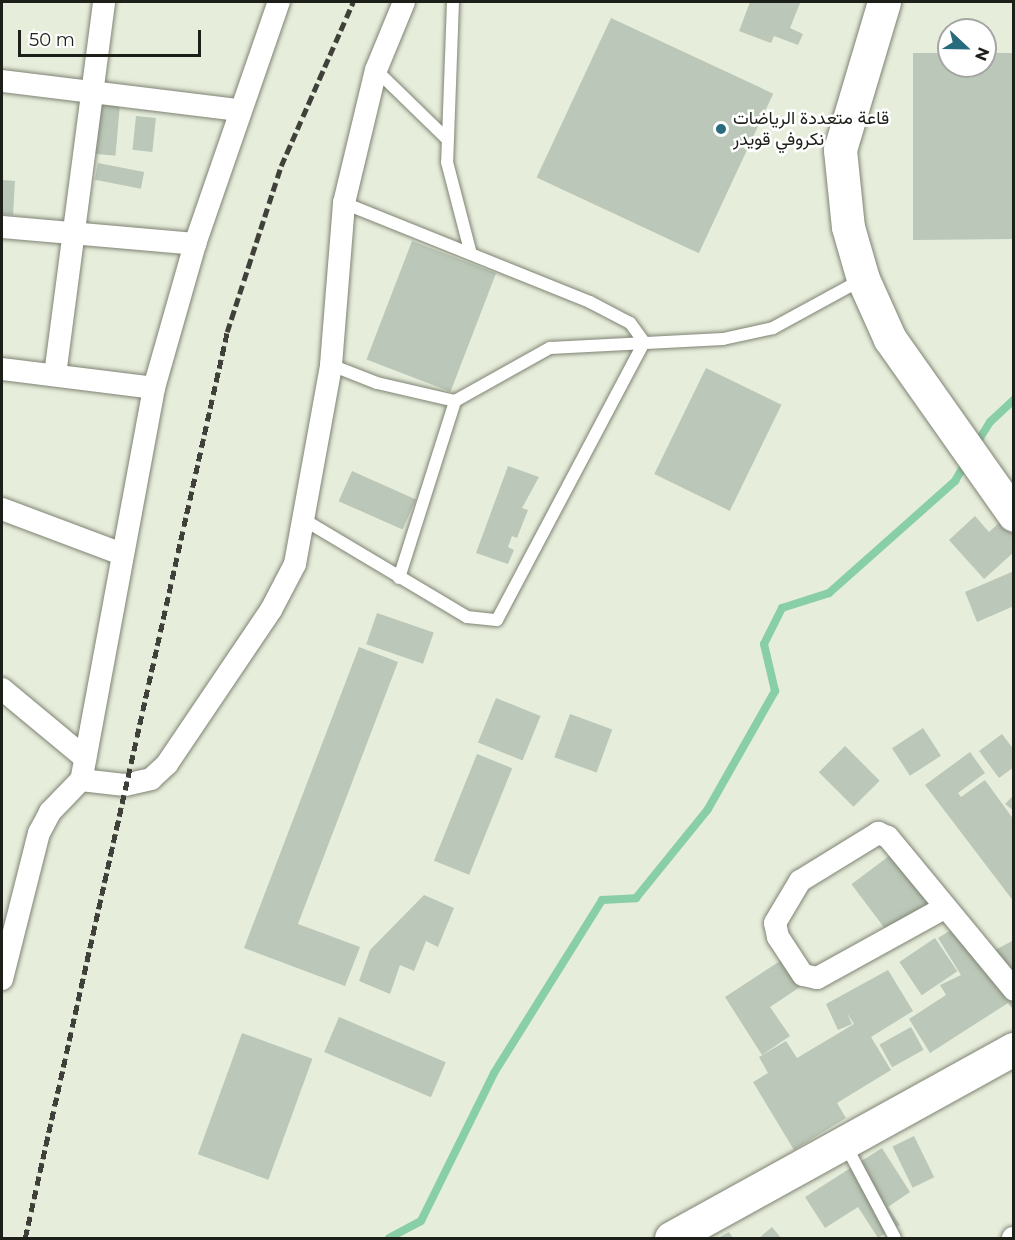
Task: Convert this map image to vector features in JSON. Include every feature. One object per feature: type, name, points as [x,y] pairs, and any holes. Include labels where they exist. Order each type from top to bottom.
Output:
[{"type":"main road","points":[[884,2],[840,150],[842,192],[863,279],[890,339],[982,473],[1014,515]]},
{"type":"main road","points":[[671,1239],[1014,1049]]},
{"type":"street","points":[[55,375],[78,234],[104,2]]},
{"type":"street","points":[[2,979],[6,933],[39,833],[64,793],[83,769],[154,388],[195,244],[238,110],[279,2]]},
{"type":"street","points":[[2,689],[83,769],[125,785],[151,779],[167,764],[271,610],[295,564],[306,521],[331,364],[344,203],[376,70],[404,2]]},
{"type":"street","points":[[2,81],[238,110]]},
{"type":"street","points":[[2,227],[195,244]]},
{"type":"street","points":[[2,369],[154,388]]},
{"type":"street","points":[[2,508],[122,554]]},
{"type":"street","points":[[944,908],[812,978],[796,966],[775,923],[795,886],[870,834],[888,837],[944,908],[1014,990]]},
{"type":"lane","points":[[453,2],[446,138],[471,254]]},
{"type":"lane","points":[[376,70],[446,138]]},
{"type":"lane","points":[[344,203],[612,312],[644,342]]},
{"type":"lane","points":[[331,364],[377,383],[455,401],[550,348],[723,339],[773,328],[863,279]]},
{"type":"lane","points":[[306,521],[399,578],[476,621],[496,620],[644,342]]},
{"type":"lane","points":[[399,578],[455,401]]},
{"type":"lane","points":[[845,1143],[895,1239]]},
{"type":"building","points":[[750,2],[800,3],[790,28],[803,34],[798,45],[774,36],[771,43],[739,31]]},
{"type":"building","points":[[611,18],[773,94],[699,253],[537,178]]},
{"type":"building","points":[[913,53],[937,53],[937,78],[997,78],[997,53],[1014,53],[1014,239],[913,240]]},
{"type":"building","points":[[99,103],[120,105],[115,156],[95,154]]},
{"type":"building","points":[[136,116],[156,118],[152,152],[132,150]]},
{"type":"building","points":[[98,163],[144,172],[141,189],[95,180]]},
{"type":"building","points":[[2,180],[15,181],[13,215],[2,214]]},
{"type":"building","points":[[412,241],[496,273],[451,392],[366,360]]},
{"type":"building","points":[[706,368],[781,405],[730,511],[654,474]]},
{"type":"building","points":[[508,466],[539,477],[522,508],[528,510],[517,538],[512,536],[508,547],[514,550],[508,564],[476,553]]},
{"type":"building","points":[[352,471],[416,499],[403,530],[339,501]]},
{"type":"building","points":[[1014,496],[1014,552],[984,579],[949,540],[975,516],[989,532],[1011,512]]},
{"type":"building","points":[[1014,571],[1014,606],[977,622],[965,592]]},
{"type":"building","points":[[377,613],[434,633],[423,664],[366,644]]},
{"type":"building","points":[[359,647],[398,662],[298,924],[360,947],[345,986],[244,948]]},
{"type":"building","points":[[496,698],[541,716],[523,760],[478,743]]},
{"type":"building","points":[[570,714],[612,729],[597,773],[554,757]]},
{"type":"building","points":[[923,728],[941,756],[910,776],[892,748]]},
{"type":"building","points":[[1002,734],[1014,750],[1014,767],[999,778],[979,751]]},
{"type":"building","points":[[845,746],[880,781],[853,807],[819,772]]},
{"type":"building","points":[[970,752],[985,773],[958,793],[961,797],[985,780],[1014,820],[1014,902],[925,785]]},
{"type":"building","points":[[477,754],[512,768],[469,875],[434,861]]},
{"type":"building","points":[[1014,795],[1014,811],[1005,804]]},
{"type":"building","points":[[901,847],[944,905],[895,942],[851,884]]},
{"type":"building","points":[[424,895],[454,908],[438,947],[426,941],[414,971],[400,965],[390,994],[359,981],[370,950]]},
{"type":"building","points":[[961,924],[982,957],[1014,940],[1014,1011],[1008,1003],[930,1053],[909,1019],[946,995],[940,985],[961,975],[938,938]]},
{"type":"building","points":[[935,938],[957,971],[922,995],[899,962]]},
{"type":"building","points":[[794,952],[812,979],[770,1007],[790,1036],[762,1055],[725,997]]},
{"type":"building","points":[[888,970],[913,1011],[871,1037],[891,1070],[837,1103],[846,1118],[794,1150],[753,1082],[768,1073],[759,1057],[786,1041],[797,1058],[854,1024],[847,1013],[852,1024],[838,1030],[826,1004]]},
{"type":"building","points":[[339,1017],[446,1062],[431,1097],[324,1052]]},
{"type":"building","points":[[911,1027],[924,1050],[892,1067],[880,1044]]},
{"type":"building","points":[[242,1033],[312,1059],[268,1180],[198,1154]]},
{"type":"building","points":[[914,1136],[934,1177],[913,1188],[892,1147]]},
{"type":"building","points":[[882,1148],[910,1192],[888,1207],[900,1225],[878,1238],[858,1207],[825,1228],[805,1197]]},
{"type":"building","points":[[772,1227],[781,1238],[759,1238]]},
{"type":"building","points":[[729,1232],[733,1238],[718,1238]]},
{"type":"waterway","points":[[975,446],[990,422],[1014,400]]},
{"type":"waterway","points":[[389,1238],[421,1221],[494,1073],[602,900],[636,898],[708,809],[775,691],[764,644],[782,608],[829,593],[955,481],[966,462]]},
{"type":"railway","points":[[25,1238],[227,332],[281,166],[353,2]]},
{"type":"place","name":"قاعة متعددة الرياضات نكروفي قويدر","points":[[721,129]]}]
